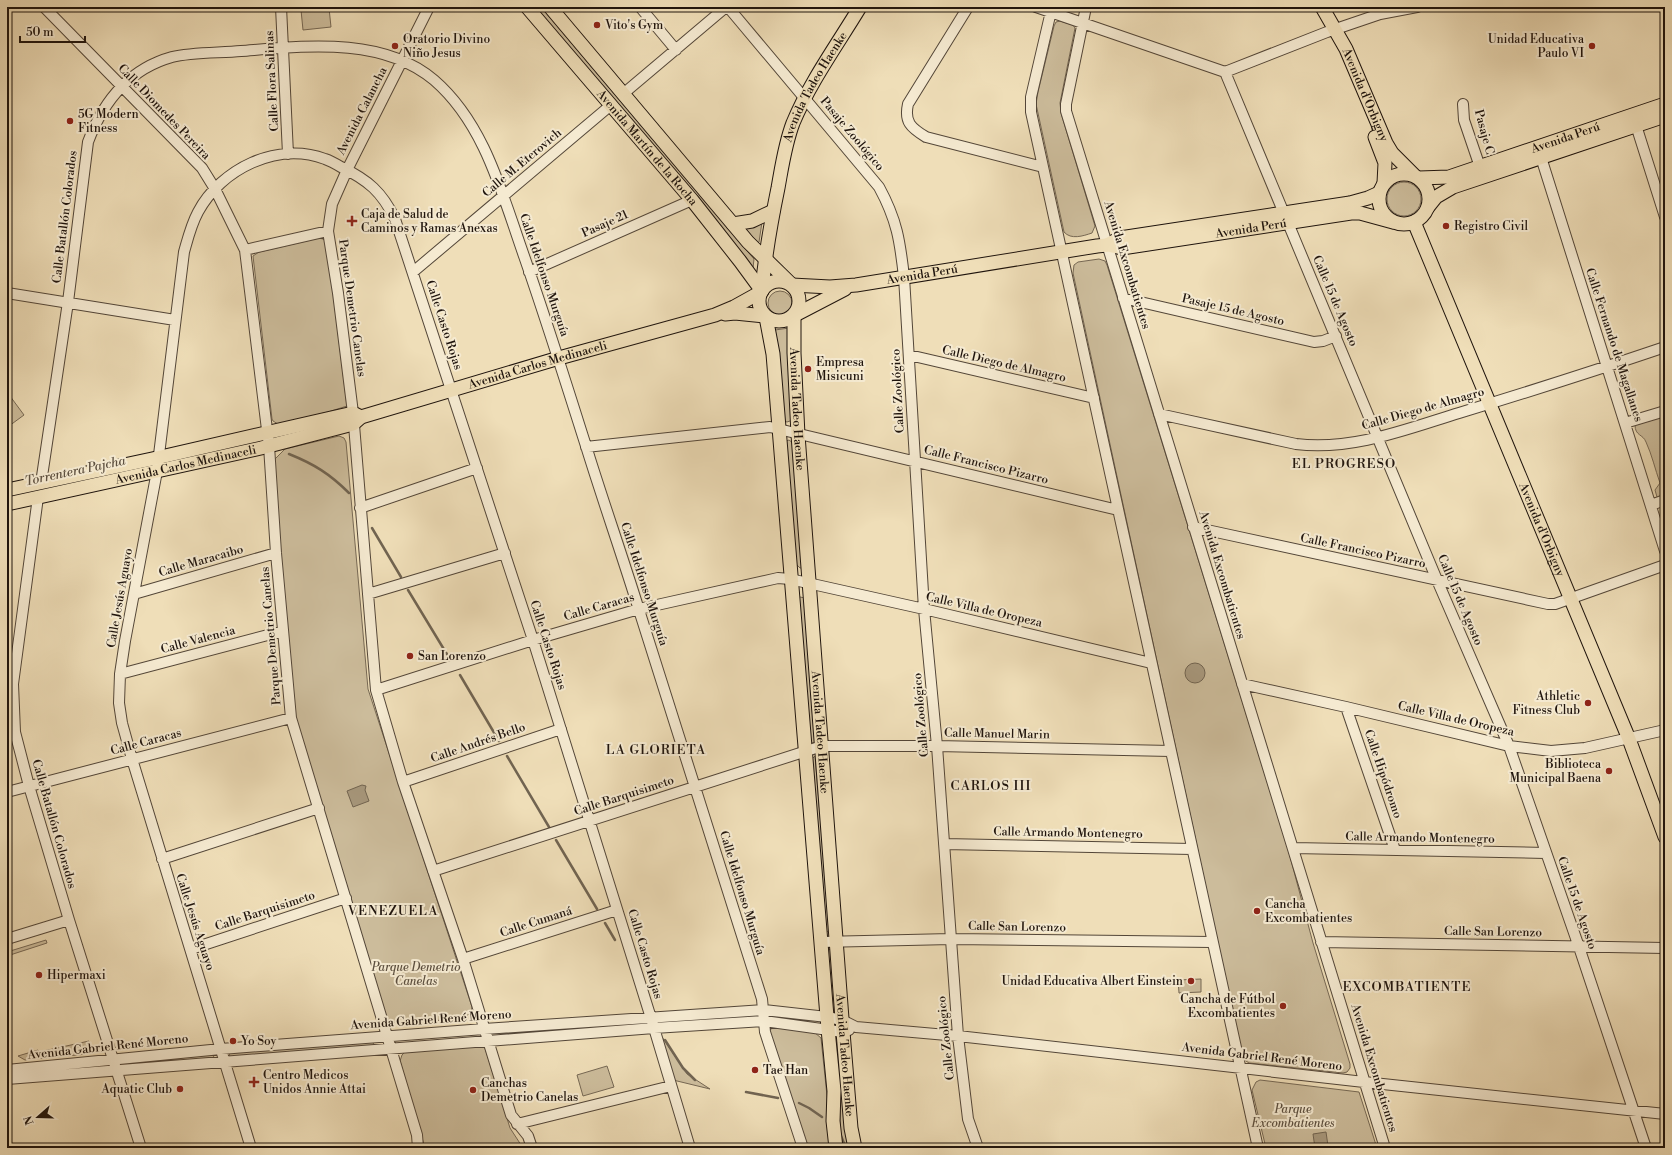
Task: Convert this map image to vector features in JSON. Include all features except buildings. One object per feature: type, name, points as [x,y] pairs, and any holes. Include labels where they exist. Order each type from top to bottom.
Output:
[{"type":"main road","name":"Avenida Martín de la Rocha","points":[[527,7],[692,200],[762,291]]},
{"type":"main road","name":"Avenida Martín de la Rocha","points":[[550,7],[733,224],[765,260],[791,285]]},
{"type":"main road","name":"Avenida Tadeo Haenke","points":[[762,291],[765,260],[773,211],[786,144],[792,125],[804,98],[860,7]]},
{"type":"main road","name":"Avenida d'Orbigny","points":[[1313,7],[1346,49],[1386,143],[1392,153],[1417,177]]},
{"type":"main road","name":"Avenida d'Orbigny","points":[[1322,7],[1383,157],[1385,169],[1382,188]]},
{"type":"main road","name":"Avenida Perú","points":[[1428,207],[1436,197],[1453,187],[1539,152],[1635,120],[1665,104]]},
{"type":"main road","name":"Avenida Perú","points":[[1635,120],[1665,116]]},
{"type":"main road","name":"Avenida Perú","points":[[1417,177],[1448,177],[1539,152]]},
{"type":"main road","points":[[1398,174],[1407,174],[1417,177],[1427,189],[1429,198],[1428,207],[1423,216],[1414,222],[1401,224],[1393,222],[1386,217],[1381,210],[1379,201],[1382,188],[1390,178],[1398,174]]},
{"type":"main road","name":"Avenida Perú","points":[[1286,217],[1368,198],[1382,188]]},
{"type":"main road","points":[[733,224],[752,221],[773,211]]},
{"type":"main road","name":"Avenida Perú","points":[[791,285],[830,287],[856,285],[1107,245],[1120,238],[1286,217],[1360,213],[1393,222]]},
{"type":"main road","name":"Avenida d'Orbigny","points":[[1414,222],[1629,739],[1665,838]]},
{"type":"main road","points":[[772,282],[785,282],[791,285],[799,296],[800,303],[795,315],[788,320],[780,322],[773,321],[766,317],[759,305],[762,291],[772,282]]},
{"type":"main road","name":"Avenida Perú","points":[[795,315],[831,295],[856,285]]},
{"type":"main road","name":"Avenida Carlos Medinaceli","points":[[7,504],[269,446],[355,418],[559,358],[715,315],[734,307],[762,291]]},
{"type":"main road","name":"Avenida Carlos Medinaceli","points":[[715,315],[735,313],[766,317]]},
{"type":"main road","name":"Avenida Tadeo Haenke","points":[[795,315],[794,353],[798,435],[836,941],[851,1128],[855,1148]]},
{"type":"main road","name":"Avenida Tadeo Haenke","points":[[766,317],[773,354],[790,579],[834,1091],[833,1121],[836,1148]]},
{"type":"main road","name":"Avenida Carlos Medinaceli","points":[[7,490],[267,433],[355,418]]},
{"type":"street","name":"Calle Diomedes Pereira","points":[[44,7],[202,168],[245,250]]},
{"type":"street","name":"Calle Flora Salinas","points":[[282,7],[288,154]]},
{"type":"street","name":"Avenida Calancha","points":[[328,231],[332,204],[347,170],[429,7]]},
{"type":"street","points":[[640,7],[676,50]]},
{"type":"street","points":[[623,94],[727,7]]},
{"type":"street","name":"Pasaje Zoológico","points":[[727,7],[879,187],[889,206],[899,236],[904,277]]},
{"type":"street","points":[[968,7],[908,104],[906,114],[909,123],[915,130],[926,137],[1043,167]]},
{"type":"street","points":[[1036,7],[1052,9],[1083,22],[1225,72],[1331,30],[1380,14],[1417,7]]},
{"type":"street","name":"Avenida Excombatientes","points":[[1086,7],[1066,104],[1066,111],[1385,1148]]},
{"type":"street","points":[[1052,9],[1030,105],[1258,1148]]},
{"type":"street","name":"Calle Batallón Colorados","points":[[41,483],[68,302],[88,142],[96,120],[108,102],[121,87],[156,63],[175,56],[284,48],[336,47],[361,49],[402,61]]},
{"type":"street","name":"Calle Idelfonso Murguía","points":[[402,61],[423,72],[435,81],[450,95],[467,116],[480,139],[503,196],[559,358],[586,448],[695,786],[762,999],[765,1032],[803,1148]]},
{"type":"street","name":"Calle 15 de Agosto","points":[[1225,72],[1437,580],[1509,746],[1579,947],[1646,1148]]},
{"type":"street","name":"Pasaje C","points":[[1463,104],[1464,120],[1480,167]]},
{"type":"street","name":"Calle M. Eterovich","points":[[413,272],[611,105]]},
{"type":"street","points":[[1635,120],[1665,217]]},
{"type":"street","name":"Calle Fernando de Magallanes","points":[[1539,152],[1665,551]]},
{"type":"street","name":"Calle Jesús Aguayo","points":[[251,1148],[191,949],[162,860],[122,723],[119,703],[120,674],[157,471],[184,252],[189,232],[198,211],[214,189],[227,177],[257,160],[288,154],[304,155],[324,158],[347,170]]},
{"type":"street","name":"Calle Casto Rojas","points":[[347,170],[360,177],[378,191],[395,218],[533,640],[653,1023],[670,1086],[690,1148]]},
{"type":"street","name":"Pasaje 21","points":[[530,272],[692,200]]},
{"type":"street","name":"Parque Demetrio Canelas","points":[[416,1147],[417,1135],[291,718],[276,553],[269,446],[245,250],[328,231],[355,418],[360,508],[376,690],[403,782],[463,959],[511,1114],[517,1124],[528,1136],[532,1148]]},
{"type":"street","name":"Calle Zoológico","points":[[904,277],[924,609],[937,746],[958,1036],[968,1119],[978,1148]]},
{"type":"street","points":[[7,293],[175,320]]},
{"type":"street","name":"Pasaje 15 de Agosto","points":[[1123,298],[1314,342],[1323,341],[1336,336]]},
{"type":"street","name":"Calle Diego de Almagro","points":[[1159,414],[1296,444],[1313,446],[1332,445],[1378,437],[1490,404],[1665,347]]},
{"type":"street","name":"Calle Diego de Almagro","points":[[909,354],[1094,398]]},
{"type":"street","points":[[1625,424],[1665,411]]},
{"type":"street","name":"Calle Francisco Pizarro","points":[[586,448],[770,427],[798,435],[915,461],[1118,510]]},
{"type":"street","points":[[360,508],[477,468]]},
{"type":"street","name":"Calle Batallón Colorados","points":[[38,497],[13,684],[15,732],[29,786],[69,920],[141,1148]]},
{"type":"street","points":[[1651,505],[1665,500]]},
{"type":"street","name":"Calle Francisco Pizarro","points":[[1193,527],[1548,604],[1555,604],[1570,597],[1665,565]]},
{"type":"street","name":"Calle Maracaibo","points":[[134,594],[276,553]]},
{"type":"street","points":[[368,594],[505,553]]},
{"type":"street","name":"Calle Caracas","points":[[376,690],[533,640],[639,609],[778,578],[790,579],[810,584]]},
{"type":"street","name":"Calle Villa de Oropeza","points":[[810,584],[924,609],[1151,663]]},
{"type":"street","name":"Calle Valencia","points":[[120,674],[283,630]]},
{"type":"street","name":"Calle Villa de Oropeza","points":[[1242,684],[1509,746],[1551,751],[1569,750],[1629,739],[1665,730]]},
{"type":"street","name":"Calle Hipódromo","points":[[1346,707],[1394,850]]},
{"type":"street","name":"Calle Caracas","points":[[7,792],[291,718]]},
{"type":"street","name":"Calle Andrés Bello","points":[[403,782],[561,729]]},
{"type":"street","name":"Calle Barquisimeto","points":[[433,871],[822,746]]},
{"type":"street","name":"Calle Manuel Marin","points":[[822,746],[937,746],[1171,751]]},
{"type":"street","points":[[162,860],[319,808]]},
{"type":"street","name":"Calle Armando Montenegro","points":[[944,844],[1192,849]]},
{"type":"street","name":"Calle Armando Montenegro","points":[[1293,848],[1546,853]]},
{"type":"street","name":"Calle Barquisimeto","points":[[191,949],[346,898]]},
{"type":"street","name":"Calle Cumaná","points":[[463,959],[617,910]]},
{"type":"street","points":[[7,939],[69,920]]},
{"type":"street","name":"Calle San Lorenzo","points":[[821,942],[951,939],[1212,942]]},
{"type":"street","name":"Calle San Lorenzo","points":[[1321,942],[1665,948]]},
{"type":"street","name":"Avenida Gabriel René Moreno","points":[[7,1079],[488,1041],[764,1010],[843,1026],[958,1036],[1364,1082],[1665,1114]]},
{"type":"street","name":"Avenida Gabriel René Moreno","points":[[7,1070],[221,1049],[484,1029],[764,1021],[827,1023]]},
{"type":"street","points":[[517,1124],[670,1086]]},
{"type":"green space","points":[[535,7],[541,7],[754,259],[753,268],[747,259]]},
{"type":"green space","points":[[329,8],[331,27],[303,30],[301,10]]},
{"type":"green space","points":[[1060,21],[1073,25],[1075,28],[1060,103],[1061,113],[1095,226],[1092,233],[1077,237],[1070,236],[1064,232],[1036,104],[1054,26],[1056,22]]},
{"type":"green space","points":[[1401,182],[1407,182],[1411,183],[1418,189],[1421,199],[1420,206],[1414,213],[1407,216],[1401,216],[1397,215],[1390,209],[1387,202],[1387,196],[1388,192],[1394,185]]},
{"type":"green space","points":[[762,222],[759,242],[758,243],[743,226]]},
{"type":"green space","points":[[319,238],[323,239],[327,243],[347,406],[278,424],[272,419],[253,256],[259,252]]},
{"type":"green space","name":"Parque Excombatientes","points":[[1099,259],[1105,261],[1107,265],[1288,849],[1313,943],[1350,1064],[1350,1068],[1347,1072],[1343,1073],[1249,1063],[1243,1059],[1073,273],[1074,265],[1078,262]]},
{"type":"green space","points":[[780,291],[785,292],[791,298],[791,308],[785,314],[780,315],[775,314],[769,308],[768,303],[769,298],[775,292]]},
{"type":"green space","points":[[789,328],[793,420],[787,422],[784,421],[775,330]]},
{"type":"green space","points":[[7,392],[24,415],[9,426],[7,424]]},
{"type":"green space","points":[[1665,414],[1665,497],[1660,499],[1657,497],[1655,490],[1660,483],[1652,457],[1645,439],[1636,431],[1635,425]]},
{"type":"green space","name":"Parque Demetrio Canelas","points":[[339,436],[344,438],[346,442],[368,689],[472,1007],[471,1012],[464,1018],[398,1024],[387,1019],[295,718],[272,466],[274,460],[285,449]]},
{"type":"green space","points":[[789,440],[793,443],[803,568],[800,568],[796,564],[786,441]]},
{"type":"green space","points":[[798,598],[805,598],[815,742],[813,743],[810,742]]},
{"type":"green space","points":[[815,756],[830,931],[826,932],[812,759]]},
{"type":"green space","points":[[46,940],[47,943],[7,956],[7,952]]},
{"type":"green space","points":[[831,949],[836,1012],[833,1012],[828,950]]},
{"type":"green space","points":[[1201,979],[1201,992],[1179,993],[1178,980]]},
{"type":"green space","points":[[775,1027],[814,1032],[821,1038],[827,1096],[830,1148],[807,1148],[769,1030]]},
{"type":"green space","points":[[835,1035],[837,1036],[849,1148],[842,1148],[840,1128],[840,1093]]},
{"type":"green space","points":[[662,1037],[687,1074],[710,1089],[673,1080]]},
{"type":"green space","points":[[89,1041],[93,1052],[87,1054],[25,1060],[18,1056],[38,1050],[39,1052]]},
{"type":"green space","points":[[373,1042],[374,1046],[230,1057],[229,1053]]},
{"type":"green space","points":[[482,1046],[485,1048],[510,1128],[523,1148],[425,1148],[400,1061],[402,1055],[406,1051]]},
{"type":"green space","points":[[213,1054],[214,1058],[128,1065],[127,1062]]},
{"type":"green space","points":[[607,1066],[614,1087],[583,1096],[577,1075]]},
{"type":"green space","name":"Parque Excombatientes","points":[[1260,1080],[1359,1092],[1377,1148],[1266,1148],[1252,1090],[1256,1082]]},
{"type":"shaded area","points":[[1195,663],[1202,666],[1205,673],[1202,680],[1195,683],[1188,680],[1185,673],[1188,666]]},
{"type":"shaded area","points":[[362,785],[366,786],[365,790],[369,801],[353,807],[347,791]]},
{"type":"shaded area","points":[[1326,1132],[1328,1146],[1315,1148],[1313,1134]]},
{"type":"waterway","name":"Torrentera Pajcha","points":[[289,454],[321,470],[349,493]]},
{"type":"waterway","name":"Torrentera Pajcha","points":[[372,528],[401,577]]},
{"type":"waterway","name":"Torrentera Pajcha","points":[[408,590],[448,656]]},
{"type":"waterway","name":"Torrentera Pajcha","points":[[460,675],[499,741]]},
{"type":"waterway","name":"Torrentera Pajcha","points":[[507,756],[549,827]]},
{"type":"waterway","name":"Torrentera Pajcha","points":[[556,840],[597,909]]},
{"type":"waterway","name":"Torrentera Pajcha","points":[[605,923],[615,940]]},
{"type":"waterway","name":"Torrentera Pajcha","points":[[665,1040],[683,1068],[695,1080]]},
{"type":"waterway","name":"Torrentera Pajcha","points":[[746,1092],[778,1098]]},
{"type":"waterway","name":"Torrentera Pajcha","points":[[799,1103],[822,1117]]},
{"type":"waterway","name":"Torrentera Pajcha","points":[[841,1136],[846,1148]]},
{"type":"place","name":"Vito's Gym","points":[[597,25]]},
{"type":"place","name":"Oratorio Divino Niño Jesus","points":[[395,46]]},
{"type":"place","name":"Unidad Educativa Paulo VI","points":[[1592,46]]},
{"type":"place","name":"5G Modern Fitness","points":[[70,121]]},
{"type":"place","name":"Caja de Salud de Caminos y Ramas Anexas","points":[[352,221]]},
{"type":"place","name":"Registro Civil","points":[[1446,226]]},
{"type":"place","name":"Empresa Misicuni","points":[[808,369]]},
{"type":"place","name":"San Lorenzo","points":[[410,656]]},
{"type":"place","name":"Athletic Fitness Club","points":[[1588,703]]},
{"type":"place","name":"Biblioteca Municipal Baena","points":[[1609,771]]},
{"type":"place","name":"Cancha Excombatientes","points":[[1257,911]]},
{"type":"place","name":"Hipermaxi","points":[[39,975]]},
{"type":"place","name":"Unidad Educativa Albert Einstein","points":[[1191,981]]},
{"type":"place","name":"Cancha de Fútbol Excombatientes","points":[[1283,1006]]},
{"type":"place","name":"Yo Soy","points":[[233,1041]]},
{"type":"place","name":"Tae Han","points":[[755,1070]]},
{"type":"place","name":"Centro Medicos Unidos Annie Attai","points":[[254,1082]]},
{"type":"place","name":"Aquatic Club","points":[[180,1089]]},
{"type":"place","name":"Canchas Demetrio Canelas","points":[[473,1090]]},
{"type":"district","name":"EL PROGRESO","points":[[1344,464]]},
{"type":"district","name":"LA GLORIETA","points":[[656,750]]},
{"type":"district","name":"CARLOS III","points":[[991,786]]},
{"type":"district","name":"VENEZUELA","points":[[393,911]]},
{"type":"district","name":"EXCOMBATIENTE","points":[[1407,987]]}]
